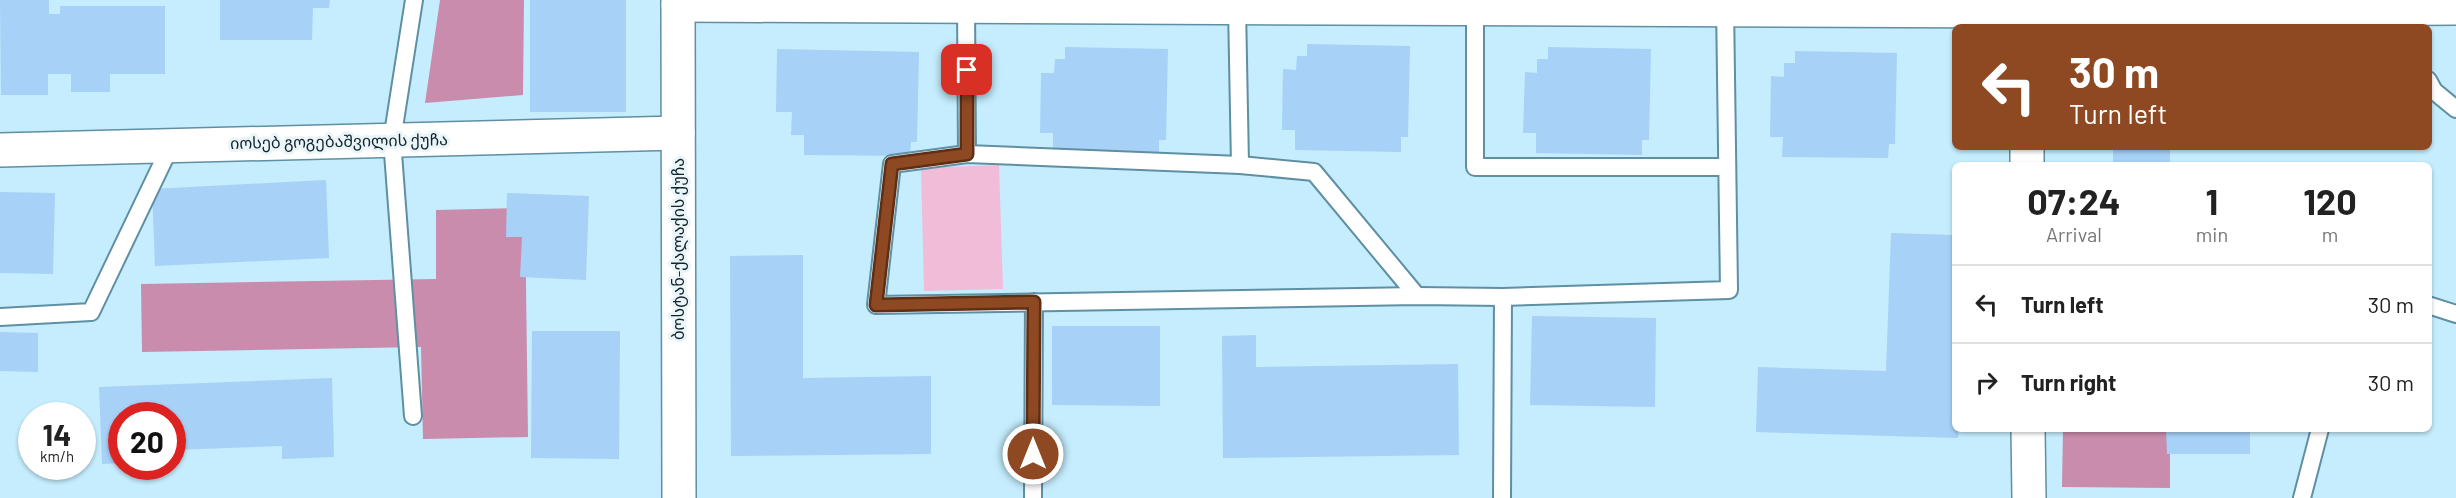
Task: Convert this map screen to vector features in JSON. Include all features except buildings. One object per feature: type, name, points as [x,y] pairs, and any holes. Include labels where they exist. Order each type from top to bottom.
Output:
[{"type":"street","points":[[678,3],[1725,4],[2026,13],[2401,18],[2456,8]]},
{"type":"street","name":"ბოსტან-ქალაქის ქუჩა","points":[[678,3],[679,498]]},
{"type":"street","name":"იოსებ გოგებაშვილის ქუჩა","points":[[0,150],[678,133]]},
{"type":"street","points":[[2028,432],[2029,498]]},
{"type":"lane","points":[[413,416],[392,140],[414,0]]},
{"type":"lane","points":[[966,3],[967,154]]},
{"type":"lane","points":[[1475,4],[1475,167],[1726,167]]},
{"type":"lane","points":[[1417,296],[1314,172],[1239,165],[967,154],[892,164],[876,305],[1417,296],[1503,297],[1729,290],[1725,4]]},
{"type":"lane","points":[[1217,5],[1239,165]]},
{"type":"lane","points":[[2432,87],[2456,109]]},
{"type":"lane","points":[[0,317],[91,312],[171,146]]},
{"type":"lane","points":[[1502,498],[1503,297]]},
{"type":"lane","points":[[1033,498],[1034,302]]},
{"type":"lane","points":[[2432,306],[2456,314]]},
{"type":"lane","points":[[2302,498],[2319,432]]},
{"type":"shaded area","points":[[440,0],[524,0],[523,95],[425,103]]},
{"type":"shaded area","points":[[999,165],[1003,289],[924,291],[921,168]]},
{"type":"shaded area","points":[[525,208],[528,437],[423,439],[421,347],[142,352],[141,284],[436,279],[436,210]]},
{"type":"shaded area","points":[[2063,432],[2170,432],[2170,488],[2062,487]]},
{"type":"route","points":[[967,70],[967,154],[892,164],[876,305],[1034,302],[1033,454]]}]
